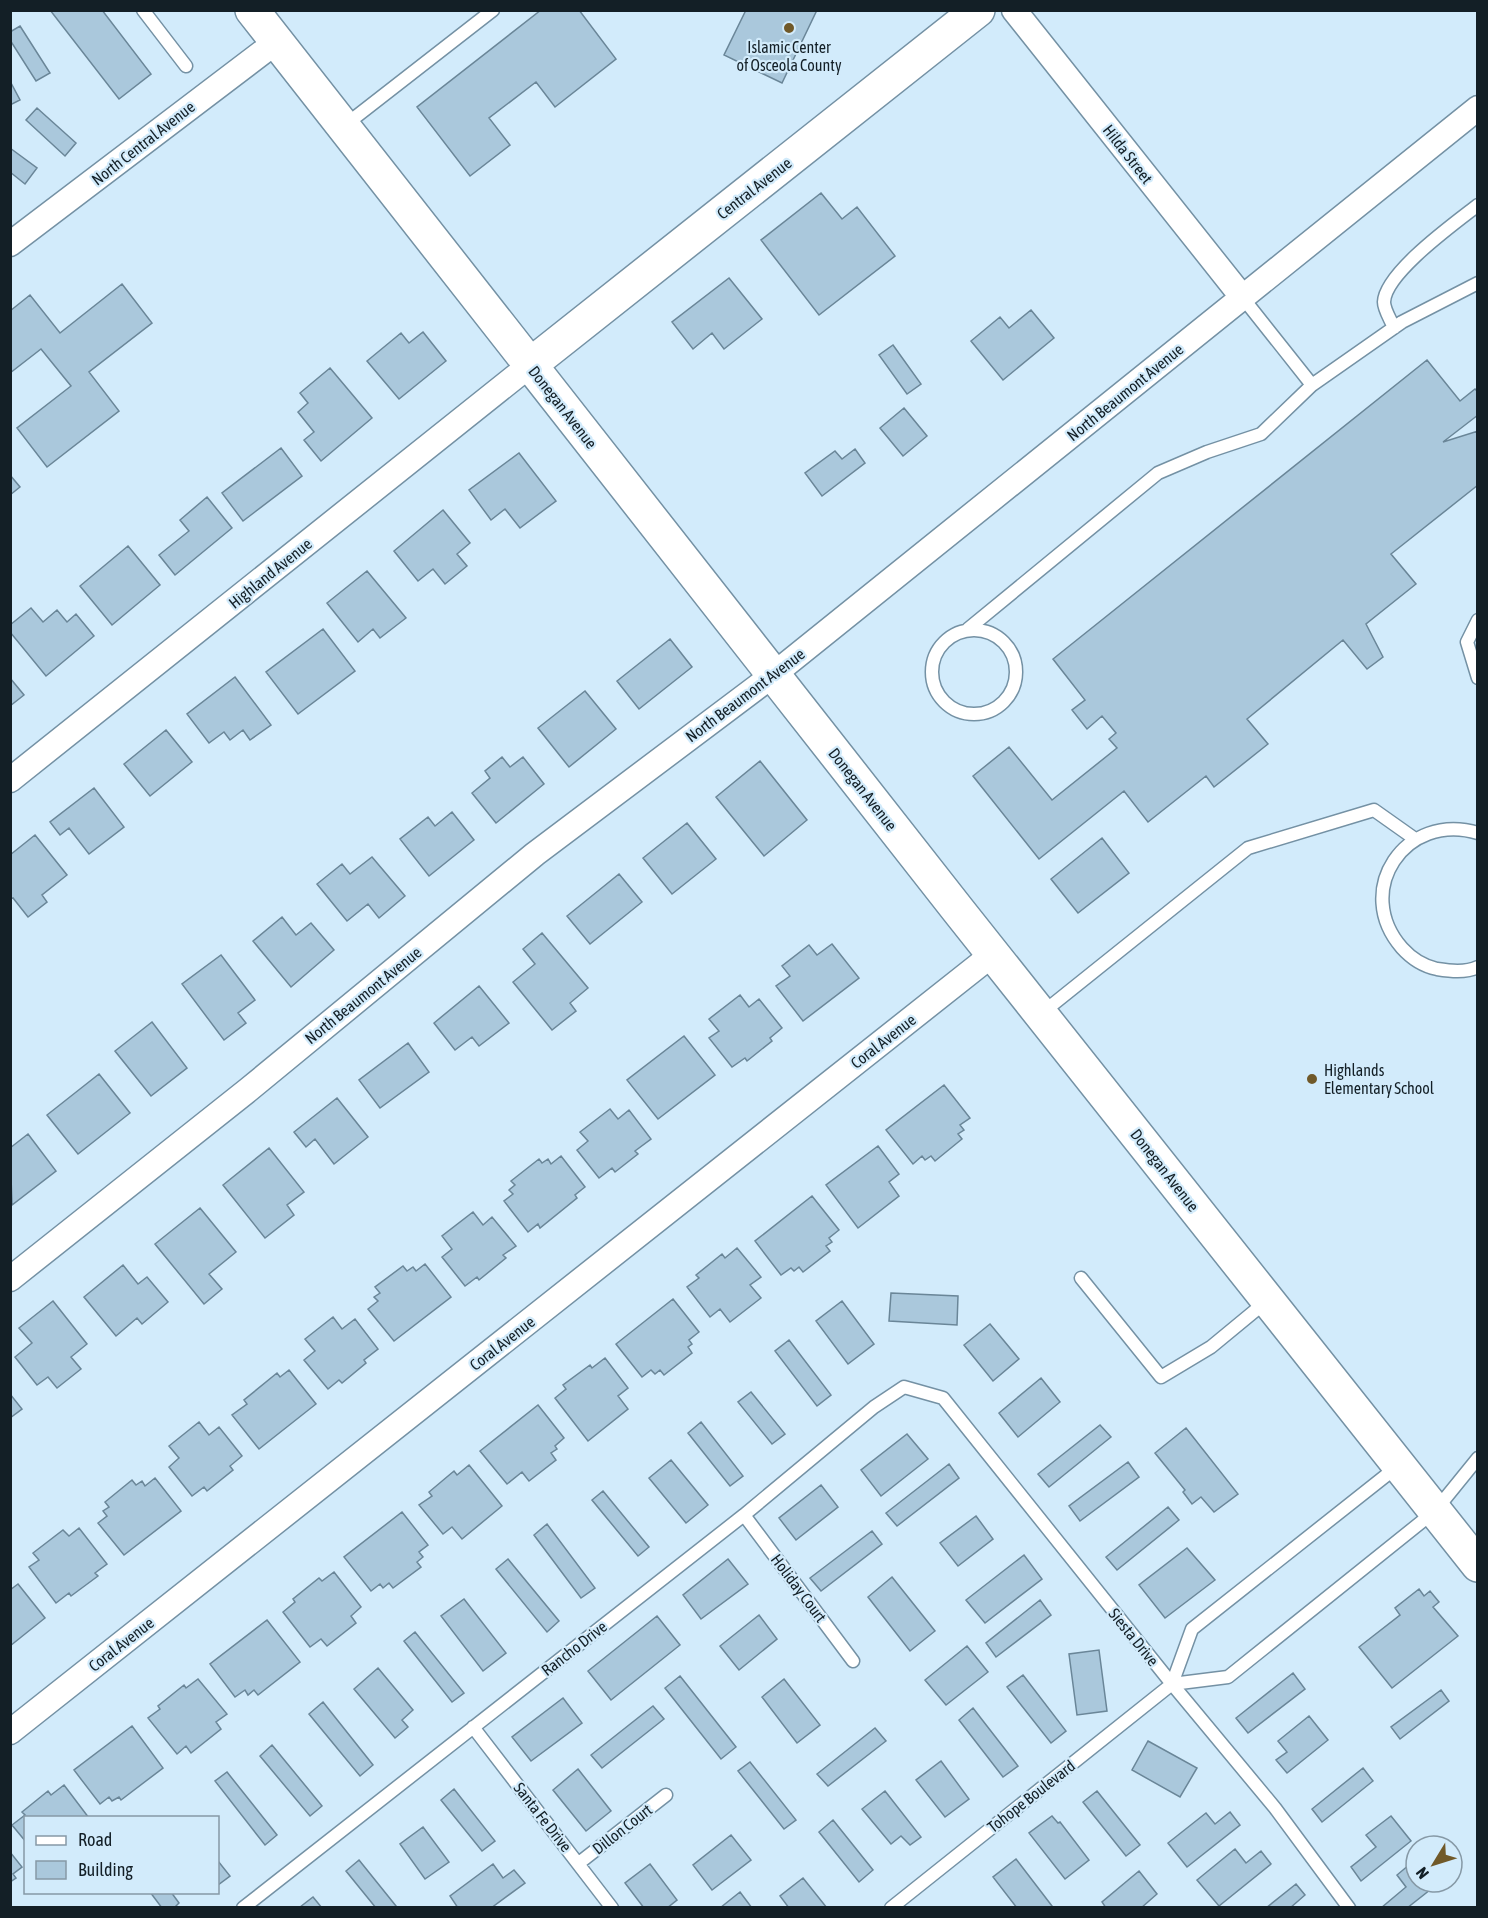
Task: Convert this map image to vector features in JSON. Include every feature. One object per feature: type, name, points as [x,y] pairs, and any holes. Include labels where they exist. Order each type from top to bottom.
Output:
[{"type":"street","name":"Donegan Avenue","points":[[252,10],[773,675],[1478,1565]]},
{"type":"street","name":"Central Avenue","points":[[530,365],[978,10]]},
{"type":"street","name":"Hilda Street","points":[[1014,10],[1243,298]]},
{"type":"street","name":"North Central Avenue","points":[[10,244],[276,42]]},
{"type":"street","name":"North Beaumont Avenue","points":[[10,1279],[257,1083],[535,854],[773,675],[1478,108]]},
{"type":"street","name":"Highland Avenue","points":[[10,780],[530,365]]},
{"type":"street","name":"Coral Avenue","points":[[10,1732],[993,954]]},
{"type":"lane","points":[[143,10],[186,66]]},
{"type":"lane","points":[[343,127],[493,10]]},
{"type":"lane","points":[[1394,328],[1384,304],[1386,292],[1410,261],[1478,205]]},
{"type":"lane","points":[[968,629],[982,630],[996,635],[1007,644],[1014,657],[1017,671],[1015,686],[1007,698],[996,708],[983,713],[968,714],[956,710],[945,702],[937,690],[932,678],[933,664],[937,652],[945,641],[956,633],[968,629],[1158,473],[1207,452],[1261,434],[1312,385],[1394,328],[1478,282]]},
{"type":"lane","points":[[1243,298],[1312,385]]},
{"type":"lane","points":[[1478,620],[1467,642],[1478,678]]},
{"type":"lane","points":[[1041,1014],[1248,848],[1374,810],[1415,839]]},
{"type":"lane","points":[[1478,833],[1462,828],[1438,830],[1415,839],[1398,854],[1387,873],[1382,895],[1385,918],[1394,939],[1409,955],[1428,967],[1450,971],[1478,967]]},
{"type":"lane","points":[[1081,1278],[1161,1377],[1211,1347],[1268,1300]]},
{"type":"lane","name":"Rancho Drive","points":[[243,1908],[744,1515],[874,1407],[904,1388]]},
{"type":"lane","name":"Siesta Drive","points":[[904,1388],[943,1398],[1172,1684],[1275,1808],[1349,1908]]},
{"type":"lane","points":[[1399,1466],[1192,1629],[1172,1684],[1228,1677],[1435,1511],[1478,1458]]},
{"type":"lane","name":"Holiday Court","points":[[744,1515],[853,1661]]},
{"type":"lane","name":"Tohope Boulevard","points":[[891,1908],[1172,1684]]},
{"type":"lane","name":"Santa Fe Drive","points":[[473,1727],[612,1908]]},
{"type":"lane","name":"Dillon Court","points":[[579,1863],[666,1795]]},
{"type":"building","points":[[50,10],[102,10],[151,74],[119,99]]},
{"type":"building","points":[[541,10],[579,10],[616,59],[555,107],[536,82],[489,118],[510,145],[470,176],[417,107]]},
{"type":"building","points":[[746,10],[817,10],[782,83],[724,55]]},
{"type":"building","points":[[20,26],[50,73],[36,81],[10,40],[10,32]]},
{"type":"building","points":[[10,81],[20,100],[10,105]]},
{"type":"building","points":[[37,108],[76,143],[65,156],[26,120]]},
{"type":"building","points":[[10,148],[37,168],[25,184],[10,172]]},
{"type":"building","points":[[821,193],[842,219],[857,207],[895,256],[819,315],[761,240]]},
{"type":"building","points":[[729,278],[762,319],[724,349],[712,333],[693,349],[672,322]]},
{"type":"building","points":[[122,284],[152,323],[89,372],[119,411],[47,467],[17,428],[71,386],[41,349],[10,373],[10,311],[30,295],[60,333]]},
{"type":"building","points":[[1031,310],[1054,338],[1003,380],[971,341],[1000,317],[1009,328]]},
{"type":"building","points":[[423,332],[446,361],[399,399],[367,361],[401,333],[409,343]]},
{"type":"building","points":[[893,345],[921,384],[907,394],[879,355]]},
{"type":"building","points":[[1427,360],[1460,401],[1475,389],[1478,392],[1478,415],[1443,442],[1478,431],[1478,485],[1391,554],[1416,584],[1366,624],[1383,657],[1367,669],[1343,640],[1247,719],[1268,744],[1214,787],[1206,776],[1148,822],[1124,791],[1039,859],[973,776],[1009,747],[1052,800],[1117,748],[1109,739],[1116,733],[1102,716],[1087,729],[1072,710],[1085,700],[1053,659]]},
{"type":"building","points":[[330,368],[372,418],[321,461],[304,440],[314,432],[298,412],[308,403],[300,393]]},
{"type":"building","points":[[904,408],[927,436],[903,456],[880,428]]},
{"type":"building","points":[[281,448],[302,476],[243,521],[222,493]]},
{"type":"building","points":[[855,449],[865,463],[822,496],[805,473],[835,451],[842,459]]},
{"type":"building","points":[[519,453],[556,501],[520,528],[505,509],[491,520],[469,490]]},
{"type":"building","points":[[10,475],[20,487],[10,495]]},
{"type":"building","points":[[207,497],[232,528],[175,575],[159,555],[189,531],[180,520]]},
{"type":"building","points":[[443,510],[470,543],[457,554],[467,566],[445,584],[433,569],[418,581],[394,551]]},
{"type":"building","points":[[128,546],[160,585],[112,625],[80,586]]},
{"type":"building","points":[[367,571],[406,618],[380,638],[373,629],[358,642],[327,603]]},
{"type":"building","points":[[31,608],[43,622],[57,610],[67,622],[76,614],[94,636],[46,676],[10,632],[10,625]]},
{"type":"building","points":[[323,629],[355,671],[298,714],[266,672]]},
{"type":"building","points":[[670,639],[692,667],[639,709],[617,681]]},
{"type":"building","points":[[235,677],[271,725],[250,740],[243,730],[230,740],[224,732],[209,743],[187,714]]},
{"type":"building","points":[[10,678],[24,695],[10,706]]},
{"type":"building","points":[[585,691],[616,729],[569,767],[538,728]]},
{"type":"building","points":[[166,730],[192,762],[150,796],[124,764]]},
{"type":"building","points":[[502,757],[510,767],[523,757],[544,784],[496,823],[472,793],[490,778],[485,771]]},
{"type":"building","points":[[760,761],[807,820],[764,856],[716,797]]},
{"type":"building","points":[[94,788],[124,827],[89,854],[69,828],[60,835],[50,822]]},
{"type":"building","points":[[452,812],[474,840],[429,876],[400,839],[428,817],[435,826]]},
{"type":"building","points":[[687,823],[716,859],[672,894],[643,858]]},
{"type":"building","points":[[35,835],[67,875],[42,895],[47,902],[28,917],[13,898],[10,899],[10,855]]},
{"type":"building","points":[[1102,838],[1129,873],[1078,913],[1051,879]]},
{"type":"building","points":[[372,857],[405,896],[379,918],[368,904],[347,921],[317,884],[342,864],[350,874]]},
{"type":"building","points":[[619,874],[642,902],[590,944],[567,916]]},
{"type":"building","points":[[282,917],[296,935],[311,923],[334,950],[291,987],[253,941]]},
{"type":"building","points":[[542,933],[588,988],[570,1003],[576,1011],[552,1030],[513,982],[535,964],[523,949]]},
{"type":"building","points":[[832,944],[859,978],[803,1021],[776,986],[790,976],[782,966],[809,945],[817,955]]},
{"type":"building","points":[[221,955],[255,1000],[238,1013],[246,1023],[224,1040],[182,984]]},
{"type":"building","points":[[479,986],[509,1023],[479,1046],[472,1037],[455,1050],[434,1023]]},
{"type":"building","points":[[740,995],[749,1007],[759,999],[782,1028],[770,1038],[772,1041],[747,1061],[745,1058],[732,1067],[709,1038],[719,1031],[709,1019]]},
{"type":"building","points":[[152,1022],[187,1068],[151,1096],[115,1051]]},
{"type":"building","points":[[684,1036],[715,1075],[658,1119],[627,1080]]},
{"type":"building","points":[[408,1043],[429,1072],[380,1108],[359,1080]]},
{"type":"building","points":[[99,1074],[130,1113],[78,1154],[47,1115]]},
{"type":"building","points":[[944,1085],[970,1118],[960,1125],[964,1130],[958,1134],[962,1139],[935,1161],[931,1156],[925,1160],[922,1156],[913,1164],[886,1130]]},
{"type":"building","points":[[337,1098],[368,1137],[334,1164],[315,1139],[306,1147],[294,1132]]},
{"type":"building","points":[[610,1109],[618,1119],[629,1110],[651,1139],[635,1151],[638,1154],[615,1172],[612,1168],[599,1178],[577,1150],[588,1141],[580,1132]]},
{"type":"building","points":[[28,1134],[56,1171],[12,1205],[10,1148]]},
{"type":"building","points":[[878,1146],[899,1174],[889,1182],[899,1196],[858,1228],[826,1185]]},
{"type":"building","points":[[269,1148],[304,1192],[287,1205],[294,1215],[265,1238],[223,1185]]},
{"type":"building","points":[[561,1156],[585,1187],[575,1195],[577,1198],[540,1228],[538,1224],[528,1232],[504,1201],[513,1194],[509,1190],[515,1185],[511,1181],[539,1159],[542,1163],[548,1159],[551,1164]]},
{"type":"building","points":[[812,1196],[839,1230],[829,1238],[832,1242],[826,1246],[830,1251],[803,1272],[799,1267],[794,1271],[791,1268],[781,1275],[755,1241]]},
{"type":"building","points":[[200,1208],[236,1252],[209,1274],[222,1289],[204,1304],[155,1244]]},
{"type":"building","points":[[473,1212],[483,1225],[492,1217],[516,1246],[503,1255],[506,1258],[479,1280],[477,1277],[465,1286],[442,1257],[452,1249],[442,1236]]},
{"type":"building","points":[[737,1248],[761,1277],[750,1285],[761,1298],[730,1322],[720,1309],[710,1317],[687,1287],[699,1278],[696,1275],[722,1254],[725,1258]]},
{"type":"building","points":[[425,1264],[451,1297],[394,1341],[368,1309],[378,1301],[374,1297],[380,1293],[375,1287],[403,1266],[407,1271],[413,1267],[416,1271]]},
{"type":"building","points":[[123,1265],[138,1284],[147,1277],[168,1302],[142,1324],[137,1318],[116,1336],[84,1297]]},
{"type":"building","points":[[891,1293],[958,1296],[957,1325],[889,1321]]},
{"type":"building","points":[[673,1299],[699,1332],[689,1340],[692,1344],[688,1347],[692,1353],[664,1375],[660,1370],[655,1374],[651,1370],[642,1377],[616,1344]]},
{"type":"building","points":[[53,1301],[87,1344],[71,1357],[81,1369],[57,1388],[48,1377],[37,1385],[15,1357],[32,1343],[19,1328]]},
{"type":"building","points":[[842,1301],[874,1344],[848,1364],[816,1321]]},
{"type":"building","points":[[333,1317],[342,1329],[355,1319],[378,1349],[364,1360],[366,1363],[342,1383],[339,1380],[328,1389],[304,1360],[315,1351],[305,1339]]},
{"type":"building","points":[[990,1324],[1019,1359],[993,1381],[964,1345]]},
{"type":"building","points":[[789,1340],[831,1395],[817,1406],[775,1351]]},
{"type":"building","points":[[605,1358],[628,1388],[618,1396],[628,1409],[588,1441],[555,1398],[566,1389],[563,1385],[590,1365],[592,1368]]},
{"type":"building","points":[[289,1370],[316,1404],[259,1449],[232,1415],[247,1404],[244,1400],[277,1373],[280,1377]]},
{"type":"building","points":[[1041,1378],[1060,1402],[1018,1437],[999,1413]]},
{"type":"building","points":[[751,1392],[785,1434],[772,1444],[738,1402]]},
{"type":"building","points":[[10,1394],[22,1409],[10,1418]]},
{"type":"building","points":[[538,1405],[564,1438],[555,1446],[557,1449],[551,1453],[556,1460],[529,1481],[522,1472],[507,1484],[480,1451]]},
{"type":"building","points":[[199,1422],[209,1435],[219,1427],[242,1456],[230,1466],[233,1470],[207,1491],[204,1487],[192,1496],[169,1467],[179,1458],[169,1446]]},
{"type":"building","points":[[701,1422],[743,1476],[730,1486],[688,1433]]},
{"type":"building","points":[[1100,1425],[1111,1437],[1049,1487],[1038,1474]]},
{"type":"building","points":[[1186,1428],[1238,1494],[1214,1512],[1201,1497],[1192,1504],[1183,1492],[1185,1490],[1155,1453]]},
{"type":"building","points":[[907,1434],[928,1459],[881,1496],[861,1470]]},
{"type":"building","points":[[671,1460],[708,1505],[686,1523],[649,1478]]},
{"type":"building","points":[[1128,1462],[1139,1477],[1080,1521],[1069,1506]]},
{"type":"building","points":[[949,1464],[959,1478],[897,1526],[886,1513]]},
{"type":"building","points":[[469,1465],[502,1506],[462,1539],[452,1527],[443,1534],[419,1505],[432,1496],[429,1492],[454,1471],[457,1475]]},
{"type":"building","points":[[155,1478],[181,1511],[124,1555],[98,1523],[107,1516],[103,1511],[109,1507],[105,1502],[132,1480],[136,1485],[142,1481],[145,1486]]},
{"type":"building","points":[[821,1485],[838,1507],[796,1540],[779,1518]]},
{"type":"building","points":[[603,1491],[649,1547],[638,1556],[592,1500]]},
{"type":"building","points":[[1168,1507],[1179,1520],[1117,1570],[1106,1557]]},
{"type":"building","points":[[402,1512],[428,1545],[419,1552],[423,1557],[417,1562],[421,1567],[393,1588],[389,1583],[383,1588],[380,1584],[371,1591],[344,1557]]},
{"type":"building","points":[[976,1516],[993,1539],[958,1566],[940,1543]]},
{"type":"building","points":[[547,1524],[595,1588],[581,1598],[534,1535]]},
{"type":"building","points":[[79,1528],[107,1564],[95,1573],[98,1576],[71,1596],[69,1593],[56,1603],[29,1567],[39,1560],[33,1553],[63,1530],[69,1536]]},
{"type":"building","points":[[872,1531],[882,1544],[821,1591],[810,1578]]},
{"type":"building","points":[[1187,1548],[1215,1580],[1165,1618],[1139,1585]]},
{"type":"building","points":[[1024,1555],[1042,1579],[985,1623],[966,1600]]},
{"type":"building","points":[[508,1559],[559,1621],[547,1632],[496,1569]]},
{"type":"building","points":[[728,1559],[748,1584],[701,1619],[683,1595]]},
{"type":"building","points":[[334,1572],[361,1607],[351,1616],[356,1623],[327,1646],[321,1639],[310,1647],[283,1612],[295,1602],[293,1599],[319,1578],[322,1581]]},
{"type":"building","points":[[892,1577],[935,1631],[910,1651],[868,1597]]},
{"type":"building","points":[[18,1584],[45,1618],[10,1646],[10,1590]]},
{"type":"building","points":[[1419,1589],[1424,1596],[1430,1591],[1439,1602],[1433,1607],[1458,1636],[1392,1688],[1359,1647],[1400,1615],[1395,1608]]},
{"type":"building","points":[[464,1599],[506,1653],[483,1671],[441,1616]]},
{"type":"building","points":[[1040,1600],[1051,1615],[996,1657],[986,1643]]},
{"type":"building","points":[[759,1615],[777,1639],[739,1670],[720,1646]]},
{"type":"building","points":[[657,1616],[680,1645],[611,1700],[588,1671]]},
{"type":"building","points":[[267,1620],[300,1662],[258,1695],[254,1690],[248,1695],[245,1690],[235,1697],[210,1664]]},
{"type":"building","points":[[415,1632],[464,1693],[452,1702],[404,1641]]},
{"type":"building","points":[[967,1646],[988,1672],[946,1705],[925,1680]]},
{"type":"building","points":[[1099,1650],[1107,1711],[1077,1715],[1069,1654]]},
{"type":"building","points":[[378,1668],[413,1710],[402,1720],[408,1727],[395,1738],[354,1689]]},
{"type":"building","points":[[1293,1673],[1305,1689],[1248,1733],[1236,1718]]},
{"type":"building","points":[[1023,1675],[1066,1731],[1051,1743],[1007,1687]]},
{"type":"building","points":[[680,1676],[736,1747],[721,1759],[665,1688]]},
{"type":"building","points":[[198,1679],[227,1714],[216,1722],[221,1729],[191,1753],[186,1746],[177,1754],[148,1718],[160,1709],[158,1706],[184,1685],[186,1688]]},
{"type":"building","points":[[784,1679],[820,1725],[797,1743],[762,1697]]},
{"type":"building","points":[[1441,1690],[1449,1701],[1400,1739],[1391,1727]]},
{"type":"building","points":[[563,1698],[582,1723],[531,1761],[512,1737]]},
{"type":"building","points":[[323,1702],[373,1765],[360,1776],[309,1714]]},
{"type":"building","points":[[653,1706],[664,1719],[602,1768],[591,1755]]},
{"type":"building","points":[[973,1708],[1018,1766],[1003,1777],[959,1720]]},
{"type":"building","points":[[1309,1716],[1328,1740],[1287,1773],[1276,1760],[1287,1752],[1278,1741]]},
{"type":"building","points":[[132,1726],[163,1768],[121,1800],[119,1797],[112,1801],[109,1797],[100,1804],[74,1770]]},
{"type":"building","points":[[875,1728],[886,1741],[828,1786],[817,1774]]},
{"type":"building","points":[[1148,1741],[1197,1768],[1180,1797],[1132,1770]]},
{"type":"building","points":[[272,1745],[322,1806],[310,1816],[260,1756]]},
{"type":"building","points":[[941,1761],[969,1799],[945,1817],[916,1780]]},
{"type":"building","points":[[750,1762],[796,1820],[784,1829],[738,1771]]},
{"type":"building","points":[[1363,1768],[1373,1781],[1322,1822],[1312,1809]]},
{"type":"building","points":[[578,1769],[611,1811],[586,1831],[553,1790]]},
{"type":"building","points":[[227,1772],[277,1835],[265,1845],[215,1781]]},
{"type":"building","points":[[64,1785],[87,1816],[24,1816],[24,1840],[12,1825],[25,1815],[22,1812],[48,1791],[51,1795]]},
{"type":"building","points":[[454,1789],[495,1841],[482,1851],[441,1800]]},
{"type":"building","points":[[885,1791],[921,1837],[910,1845],[901,1836],[891,1844],[862,1809]]},
{"type":"building","points":[[1097,1791],[1140,1845],[1126,1856],[1083,1802]]},
{"type":"building","points":[[1230,1812],[1240,1825],[1187,1867],[1168,1843],[1206,1813],[1215,1824]]},
{"type":"building","points":[[1052,1816],[1058,1823],[1060,1822],[1089,1860],[1065,1879],[1029,1833]]},
{"type":"building","points":[[1391,1816],[1405,1834],[1404,1847],[1361,1881],[1351,1867],[1376,1847],[1366,1835]]},
{"type":"building","points":[[833,1820],[873,1870],[859,1882],[819,1832]]},
{"type":"building","points":[[423,1827],[449,1862],[425,1879],[400,1844]]},
{"type":"building","points":[[731,1835],[751,1860],[712,1890],[693,1865]]},
{"type":"building","points":[[1235,1849],[1246,1863],[1261,1851],[1271,1864],[1219,1906],[1197,1880]]},
{"type":"building","points":[[10,1852],[22,1867],[13,1874],[16,1878],[10,1882]]},
{"type":"building","points":[[1016,1859],[1052,1906],[1050,1908],[1017,1908],[993,1877]]},
{"type":"building","points":[[359,1860],[396,1906],[394,1908],[376,1908],[346,1871]]},
{"type":"building","points":[[219,1862],[230,1876],[219,1884]]},
{"type":"building","points":[[493,1864],[503,1878],[514,1870],[525,1883],[491,1908],[458,1908],[450,1896]]},
{"type":"building","points":[[650,1864],[677,1900],[667,1908],[644,1908],[625,1883]]},
{"type":"building","points":[[1404,1869],[1404,1884],[1397,1875]]},
{"type":"building","points":[[1139,1871],[1157,1894],[1141,1908],[1106,1908],[1102,1902]]},
{"type":"building","points":[[803,1878],[827,1908],[789,1908],[780,1896]]},
{"type":"building","points":[[1296,1884],[1305,1895],[1290,1908],[1266,1908]]},
{"type":"building","points":[[1404,1889],[1404,1894],[1425,1894],[1407,1908],[1381,1908]]},
{"type":"building","points":[[740,1892],[752,1908],[720,1908]]},
{"type":"building","points":[[152,1894],[172,1894],[179,1903],[174,1908],[162,1908]]},
{"type":"building","points":[[313,1897],[322,1908],[300,1908],[300,1907]]},
{"type":"place","name":"Islamic Center of Osceola County","points":[[789,28]]},
{"type":"place","name":"Highlands Elementary School","points":[[1312,1079]]}]
